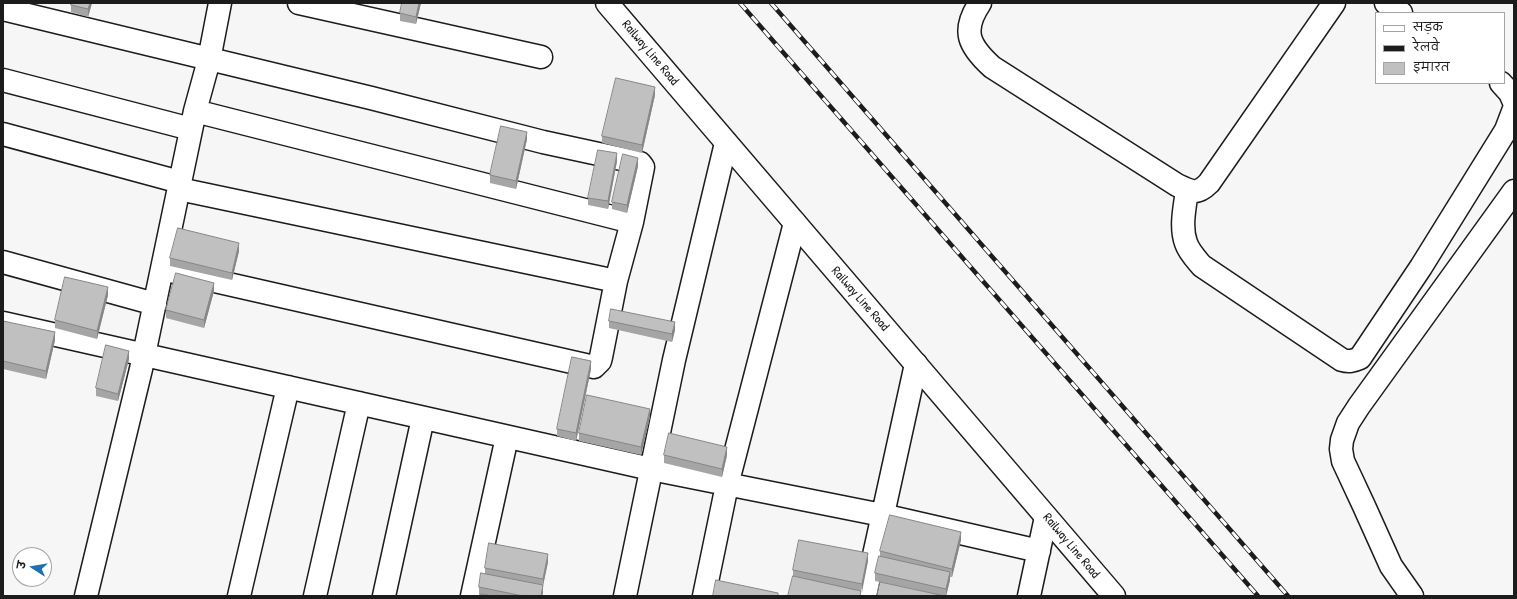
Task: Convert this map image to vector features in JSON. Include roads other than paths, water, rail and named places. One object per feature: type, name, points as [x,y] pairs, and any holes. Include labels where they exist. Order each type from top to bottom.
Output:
[{"type":"street","points":[[86,596],[144,355],[193,120],[209,60],[220,3]]},
{"type":"street","points":[[299,3],[541,57]]},
{"type":"street","name":"Railway Line Road","points":[[607,3],[1114,596]]},
{"type":"street","points":[[980,3],[972,14],[968,31],[973,46],[992,67],[1177,185],[1187,190],[1195,191],[1202,190],[1209,183],[1334,3]]},
{"type":"street","points":[[1386,3],[1400,12]]},
{"type":"street","points":[[3,9],[371,98],[543,142],[642,164],[643,169],[632,222],[616,282],[601,357],[600,361],[594,367],[162,269]]},
{"type":"street","points":[[3,80],[193,120],[632,222]]},
{"type":"street","points":[[1503,84],[1510,93],[1514,102]]},
{"type":"street","points":[[1187,190],[1184,213],[1184,232],[1186,244],[1192,255],[1202,266],[1342,360],[1349,362],[1354,361],[1360,358],[1421,267],[1506,130],[1514,109]]},
{"type":"street","points":[[3,134],[179,185],[616,282]]},
{"type":"street","points":[[625,596],[674,360],[726,143]]},
{"type":"street","points":[[1412,596],[1391,566],[1343,461],[1340,449],[1342,440],[1348,423],[1359,406],[1514,191]]},
{"type":"street","points":[[704,596],[727,485],[795,223]]},
{"type":"street","points":[[3,262],[155,304]]},
{"type":"street","points":[[3,323],[651,469],[882,515],[1039,551]]},
{"type":"street","points":[[865,596],[916,364]]},
{"type":"street","points":[[239,596],[288,387]]},
{"type":"street","points":[[315,596],[359,403]]},
{"type":"street","points":[[384,596],[423,418]]},
{"type":"street","points":[[472,596],[508,437]]},
{"type":"street","points":[[1028,596],[1046,517]]},
{"type":"railway","points":[[740,3],[1258,596]]},
{"type":"railway","points":[[771,3],[1288,596]]}]
